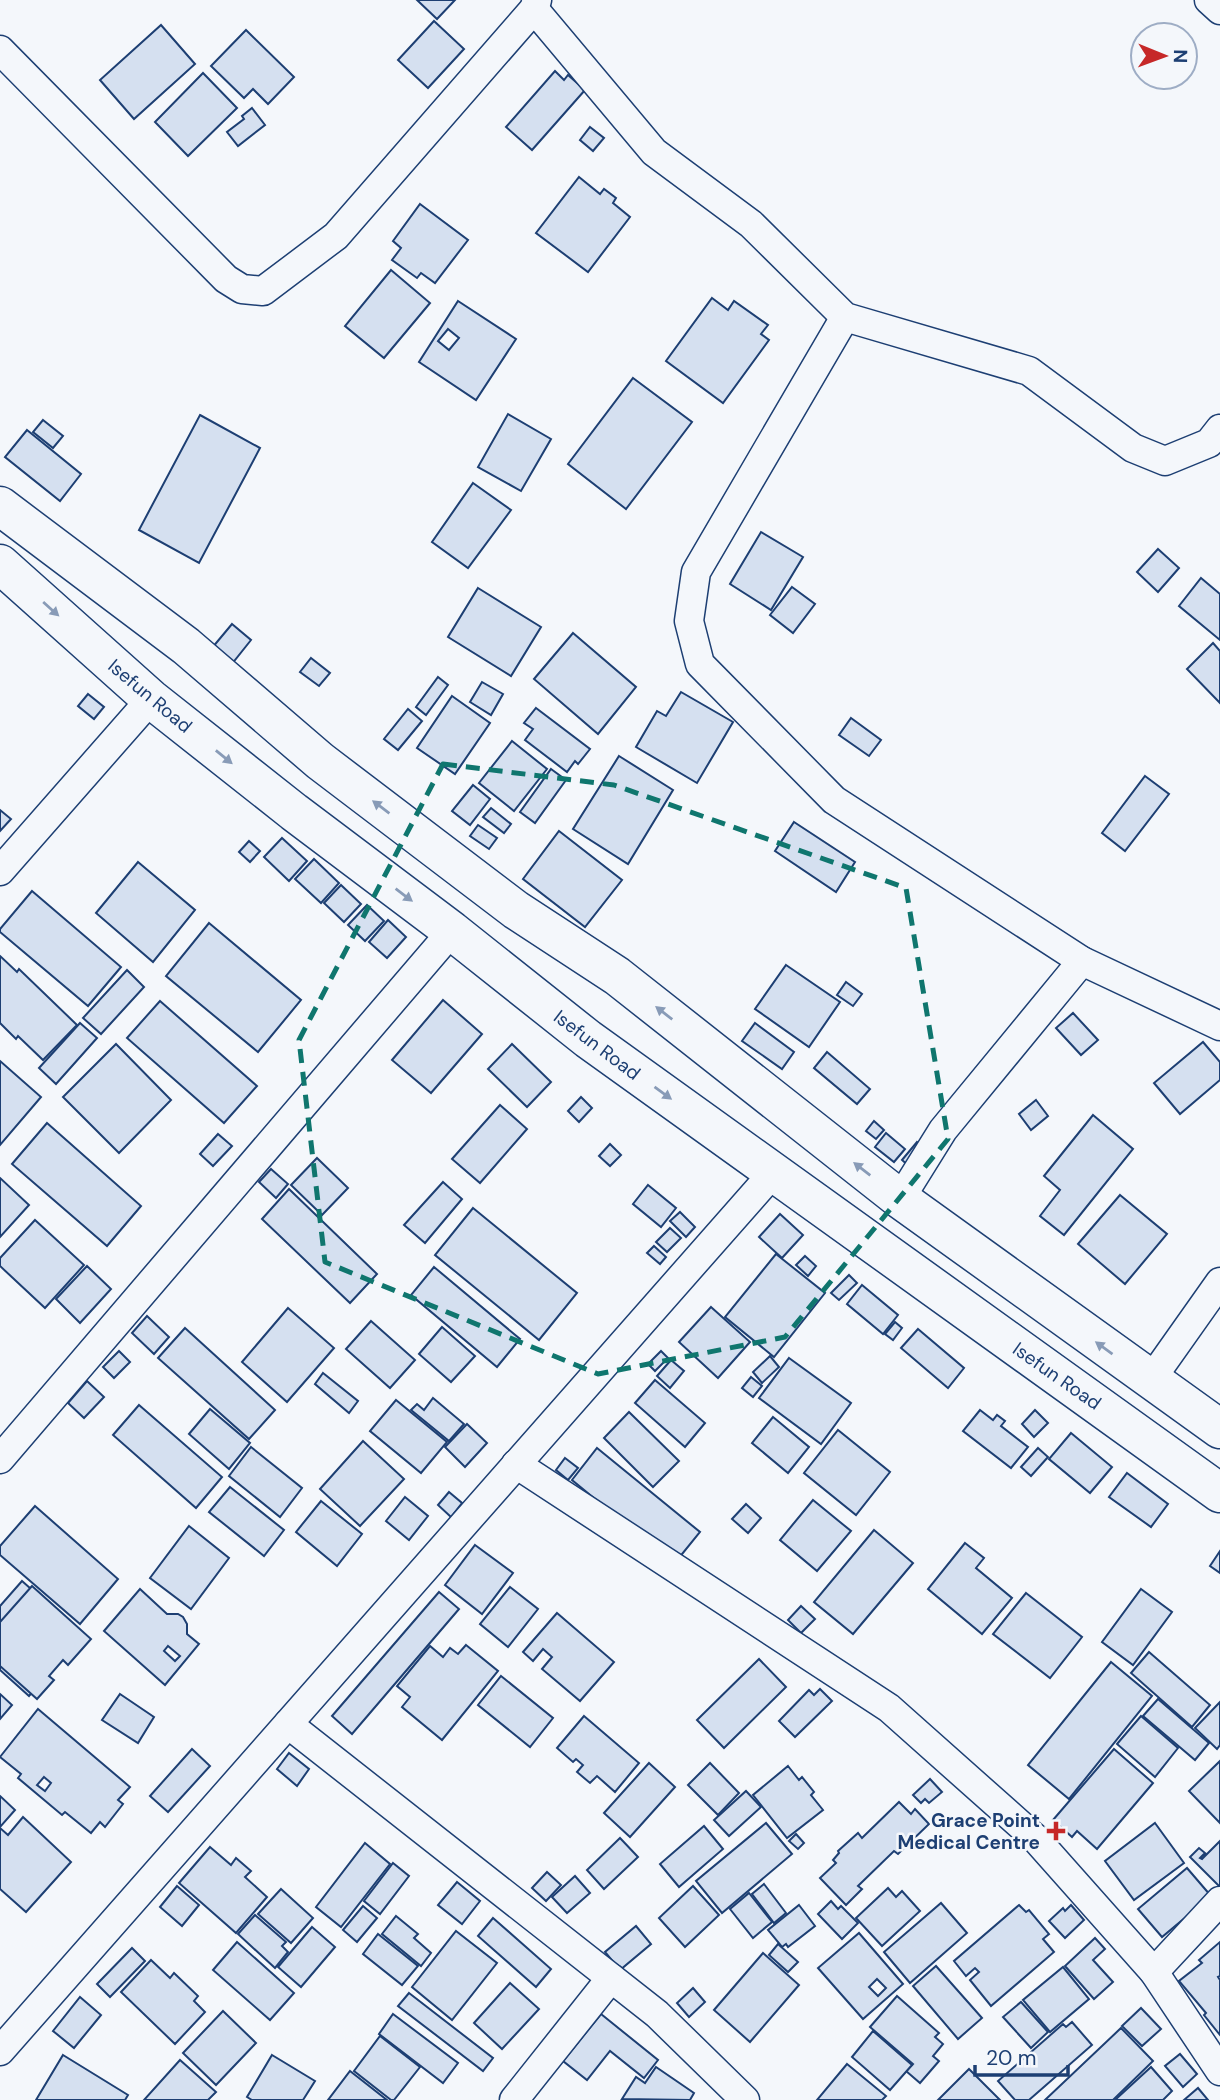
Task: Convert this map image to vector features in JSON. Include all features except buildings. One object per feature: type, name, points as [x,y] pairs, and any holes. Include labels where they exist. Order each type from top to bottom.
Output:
[{"type":"street","points":[[1209,0],[1220,10]]},
{"type":"street","points":[[0,50],[226,279],[242,289],[263,290],[336,236],[536,4],[654,152],[751,224],[845,317],[1029,371],[1133,448],[1165,461],[1209,443],[1220,429]]},
{"type":"street","points":[[845,317],[696,572],[689,621],[700,664],[834,800],[1082,961],[1220,1026]]},
{"type":"street","points":[[0,506],[186,646],[320,761],[516,910],[617,976],[900,1199],[1220,1429]]},
{"type":"street","name":"Isefun Road","points":[[0,564],[151,699],[588,1039],[1220,1493]]},
{"type":"street","points":[[0,871],[151,699]]},
{"type":"street","points":[[0,1459],[452,931]]},
{"type":"street","points":[[900,1199],[943,1130],[1082,961]]},
{"type":"street","points":[[0,2051],[773,1173]]},
{"type":"street","points":[[1150,1381],[1220,1282]]},
{"type":"street","points":[[516,1464],[889,1708],[1035,1838],[1154,1972],[1220,2071]]},
{"type":"street","points":[[288,1724],[657,2014],[745,2100]]},
{"type":"street","points":[[1154,1972],[1220,1901]]},
{"type":"street","points":[[514,2100],[611,1978]]},
{"type":"highlighted area","points":[[443,764],[614,785],[906,888],[948,1139],[785,1337],[598,1374],[325,1262],[299,1040]]},
{"type":"place","name":"Grace Point Medical Centre","points":[[1056,1831]]}]
